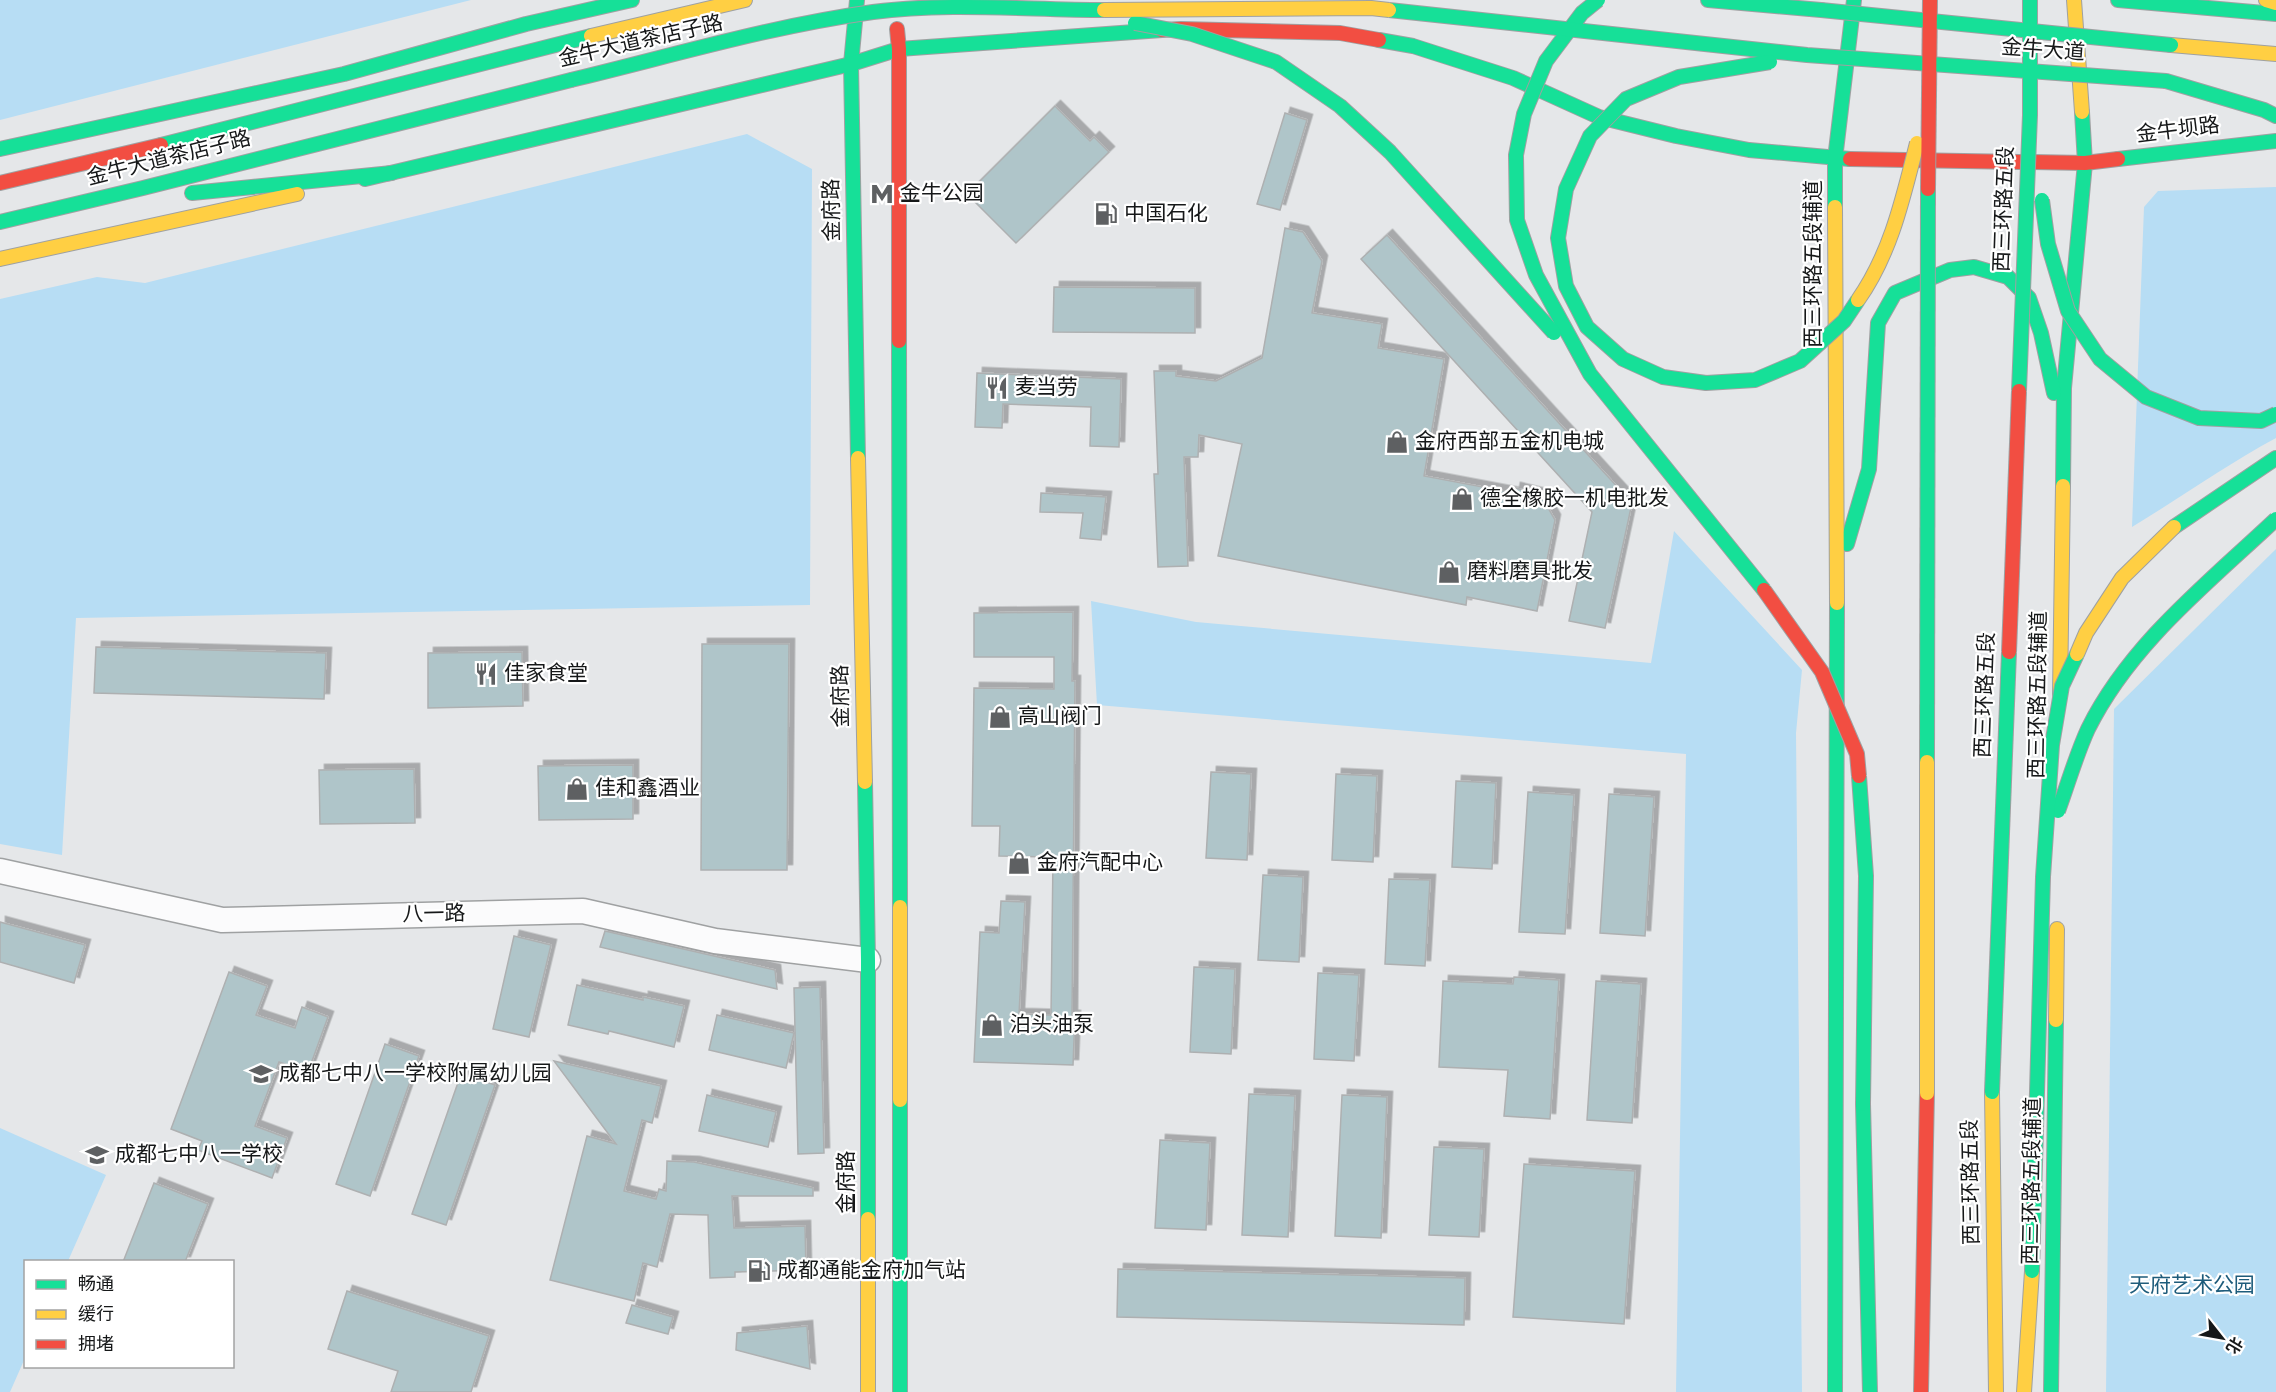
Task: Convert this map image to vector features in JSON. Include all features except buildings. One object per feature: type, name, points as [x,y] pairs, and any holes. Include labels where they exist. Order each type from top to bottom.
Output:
[{"type":"main road","points":[[0,149],[344,74],[526,24],[632,0]]},
{"type":"main road","name":"金牛大道茶店子路","points":[[0,183],[223,131],[563,43],[745,0]]},
{"type":"main road","name":"金府路","points":[[857,0],[851,64],[868,960],[868,1392]]},
{"type":"main road","points":[[894,0],[899,49],[900,1392]]},
{"type":"main road","points":[[1590,374],[1536,275],[1528,253],[1517,220],[1516,155],[1524,114],[1546,60],[1582,13],[1598,0]]},
{"type":"main road","name":"金牛大道","points":[[1708,0],[2276,54]]},
{"type":"main road","name":"西三环路五段辅道","points":[[1835,1392],[1838,578],[1834,159],[1854,0]]},
{"type":"main road","points":[[1922,1392],[1927,1093],[1930,0]]},
{"type":"main road","name":"西三环路五段","points":[[1996,1392],[1992,1092],[2030,115],[2030,0]]},
{"type":"main road","name":"西三环路五段辅道","points":[[2058,856],[2064,388],[2085,163],[2074,0]]},
{"type":"main road","points":[[2118,0],[2276,14]]},
{"type":"main road","points":[[2266,0],[2276,3]]},
{"type":"main road","name":"金牛大道茶店子路","points":[[0,222],[808,23],[874,12],[948,8],[1072,10],[1371,8],[1807,55]]},
{"type":"main road","points":[[1072,10],[1192,34],[1275,62],[1340,106],[1390,152],[1590,374],[1766,592],[1822,672],[1857,754],[1866,876],[1863,1104],[1870,1392]]},
{"type":"main road","name":"金牛坝路","points":[[392,173],[851,64],[899,49],[1181,29],[1340,33],[1413,46],[1513,78],[1599,117],[1676,136],[1749,150],[1834,159],[2085,163],[2276,141]]},
{"type":"main road","points":[[1807,55],[1678,77],[1626,99],[1590,136],[1566,189],[1558,238],[1566,286],[1587,327],[1623,359],[1663,377],[1706,383],[1755,380],[1800,361],[1844,321],[1872,280],[1894,226],[1928,102]]},
{"type":"main road","name":"金牛大道","points":[[1807,55],[2243,88]]},
{"type":"main road","points":[[2166,81],[2264,110],[2276,116]]},
{"type":"main road","points":[[2030,115],[2048,244],[2068,311],[2100,359],[2146,397],[2199,418],[2261,421],[2276,414]]},
{"type":"main road","points":[[59,155],[223,131]]},
{"type":"main road","points":[[80,204],[392,173]]},
{"type":"main road","points":[[0,259],[392,173]]},
{"type":"main road","points":[[1838,578],[1869,469],[1878,323],[1895,293],[1950,270],[1974,267],[2008,277],[2029,298],[2041,333],[2064,439]]},
{"type":"main road","points":[[2024,1392],[2032,1271],[2043,877],[2052,745],[2062,686],[2086,633],[2122,578],[2174,527],[2276,458]]},
{"type":"main road","points":[[2043,877],[2061,798],[2088,730],[2122,673],[2170,618],[2276,519]]},
{"type":"main road","name":"西三环路五段辅道","points":[[2051,1392],[2058,915]]},
{"type":"street","name":"八一路","points":[[0,871],[222,920],[583,911],[716,941],[868,960]]},
{"type":"green space","points":[[0,0],[471,0],[0,120]]},
{"type":"green space","points":[[747,134],[812,169],[810,605],[76,618],[62,855],[0,844],[0,299],[97,277],[145,283]]},
{"type":"green space","points":[[2276,187],[2276,438],[2132,527],[2144,207],[2158,191]]},
{"type":"green space","points":[[1674,531],[1802,670],[1796,733],[1802,1392],[1676,1392],[1686,754],[1097,705],[1091,601],[1196,622],[1651,663]]},
{"type":"green space","name":"天府艺术公园","points":[[2276,549],[2276,1392],[2106,1392],[2114,709]]},
{"type":"green space","points":[[0,1128],[106,1175],[68,1260],[24,1260],[24,1360],[10,1392],[0,1392]]},
{"type":"traffic: fast","points":[[0,149],[344,74],[526,24],[632,0]]},
{"type":"traffic: fast","points":[[857,0],[851,64],[858,458]]},
{"type":"traffic: fast","points":[[1598,0],[1582,13],[1546,61],[1524,114],[1516,155],[1517,220],[1536,275],[1590,374],[1764,590]]},
{"type":"traffic: fast","points":[[1708,0],[1821,10]]},
{"type":"traffic: fast","points":[[1835,207],[1835,159],[1854,0]]},
{"type":"traffic: fast","points":[[2019,391],[2030,115],[2030,0]]},
{"type":"traffic: fast","points":[[2118,0],[2276,14]]},
{"type":"traffic: fast","points":[[571,80],[759,33],[873,12],[930,7],[1104,10]]},
{"type":"traffic: fast","points":[[1389,10],[1807,55],[2166,81]]},
{"type":"traffic: fast","points":[[1821,10],[2171,45]]},
{"type":"traffic: fast","points":[[1135,23],[1192,34],[1276,62],[1340,106],[1390,152],[1554,333]]},
{"type":"traffic: fast","points":[[365,179],[851,64],[899,49],[1162,30]]},
{"type":"traffic: fast","points":[[161,145],[591,36]]},
{"type":"traffic: fast","points":[[1379,40],[1413,46],[1513,78],[1599,117],[1676,136],[1749,150],[1850,159]]},
{"type":"traffic: fast","points":[[1770,62],[1679,77],[1626,99],[1590,136],[1566,189],[1558,238],[1566,286],[1587,327],[1623,359],[1663,377],[1706,383],[1755,380],[1800,361],[1844,321],[1858,300]]},
{"type":"traffic: fast","points":[[0,222],[571,80]]},
{"type":"traffic: fast","points":[[2166,81],[2264,110],[2276,116]]},
{"type":"traffic: fast","points":[[2063,486],[2064,388],[2085,163],[2082,112]]},
{"type":"traffic: fast","points":[[2118,159],[2276,141]]},
{"type":"traffic: fast","points":[[192,193],[392,173]]},
{"type":"traffic: fast","points":[[1927,762],[1928,189]]},
{"type":"traffic: fast","points":[[2042,200],[2048,244],[2068,311],[2100,359],[2146,397],[2199,418],[2261,421],[2276,414]]},
{"type":"traffic: fast","points":[[1847,544],[1869,469],[1878,323],[1895,293],[1950,270],[1974,267],[2008,277],[2029,298],[2041,333],[2054,393]]},
{"type":"traffic: fast","points":[[899,341],[900,907]]},
{"type":"traffic: fast","points":[[2174,527],[2276,458]]},
{"type":"traffic: fast","points":[[2058,811],[2088,729],[2105,698],[2126,669],[2172,616],[2276,519]]},
{"type":"traffic: fast","points":[[1835,1392],[1837,603]]},
{"type":"traffic: fast","points":[[1992,1092],[2009,652]]},
{"type":"traffic: fast","points":[[2032,1271],[2043,877],[2052,745],[2062,686],[2077,654]]},
{"type":"traffic: fast","points":[[1859,776],[1866,876],[1863,1104]]},
{"type":"traffic: fast","points":[[865,782],[868,1219]]},
{"type":"traffic: fast","points":[[2051,1392],[2056,1020]]},
{"type":"traffic: fast","points":[[900,1100],[900,1392]]},
{"type":"traffic: fast","points":[[1863,1104],[1870,1392]]},
{"type":"traffic: slow","points":[[591,36],[745,0]]},
{"type":"traffic: slow","points":[[2074,0],[2082,112]]},
{"type":"traffic: slow","points":[[2266,0],[2276,3]]},
{"type":"traffic: slow","points":[[1104,10],[1371,8],[1389,10]]},
{"type":"traffic: slow","points":[[2171,45],[2276,54]]},
{"type":"traffic: slow","points":[[1858,300],[1879,263],[1895,224],[1917,143]]},
{"type":"traffic: slow","points":[[0,259],[297,194]]},
{"type":"traffic: slow","points":[[1835,207],[1837,603]]},
{"type":"traffic: slow","points":[[858,458],[865,782]]},
{"type":"traffic: slow","points":[[2060,694],[2063,486]]},
{"type":"traffic: slow","points":[[2077,654],[2086,633],[2122,578],[2174,527]]},
{"type":"traffic: slow","points":[[1927,762],[1927,1093]]},
{"type":"traffic: slow","points":[[900,907],[900,1100]]},
{"type":"traffic: slow","points":[[2056,1020],[2057,929]]},
{"type":"traffic: slow","points":[[1992,1092],[1996,1392]]},
{"type":"traffic: slow","points":[[868,1219],[868,1392]]},
{"type":"traffic: slow","points":[[2024,1392],[2032,1271]]},
{"type":"traffic: jam","points":[[1928,189],[1930,0]]},
{"type":"traffic: jam","points":[[897,29],[899,49],[899,341]]},
{"type":"traffic: jam","points":[[1162,30],[1340,33],[1379,40]]},
{"type":"traffic: jam","points":[[0,183],[161,145]]},
{"type":"traffic: jam","points":[[1850,159],[2085,163],[2118,159]]},
{"type":"traffic: jam","points":[[2009,652],[2019,391]]},
{"type":"traffic: jam","points":[[1764,590],[1822,672],[1857,754],[1859,776]]},
{"type":"traffic: jam","points":[[1921,1392],[1927,1093]]},
{"type":"place","name":"金牛公园","points":[[882,194]]},
{"type":"place","name":"中国石化","points":[[1106,214]]},
{"type":"place","name":"麦当劳","points":[[997,388]]},
{"type":"place","name":"金府西部五金机电城","points":[[1397,442]]},
{"type":"place","name":"德全橡胶一机电批发","points":[[1462,499]]},
{"type":"place","name":"磨料磨具批发","points":[[1449,572]]},
{"type":"place","name":"佳家食堂","points":[[486,674]]},
{"type":"place","name":"高山阀门","points":[[1000,717]]},
{"type":"place","name":"佳和鑫酒业","points":[[577,789]]},
{"type":"place","name":"金府汽配中心","points":[[1019,863]]},
{"type":"place","name":"泊头油泵","points":[[992,1025]]},
{"type":"place","name":"成都七中八一学校附属幼儿园","points":[[261,1074]]},
{"type":"place","name":"成都七中八一学校","points":[[97,1155]]},
{"type":"place","name":"成都通能金府加气站","points":[[759,1271]]}]
